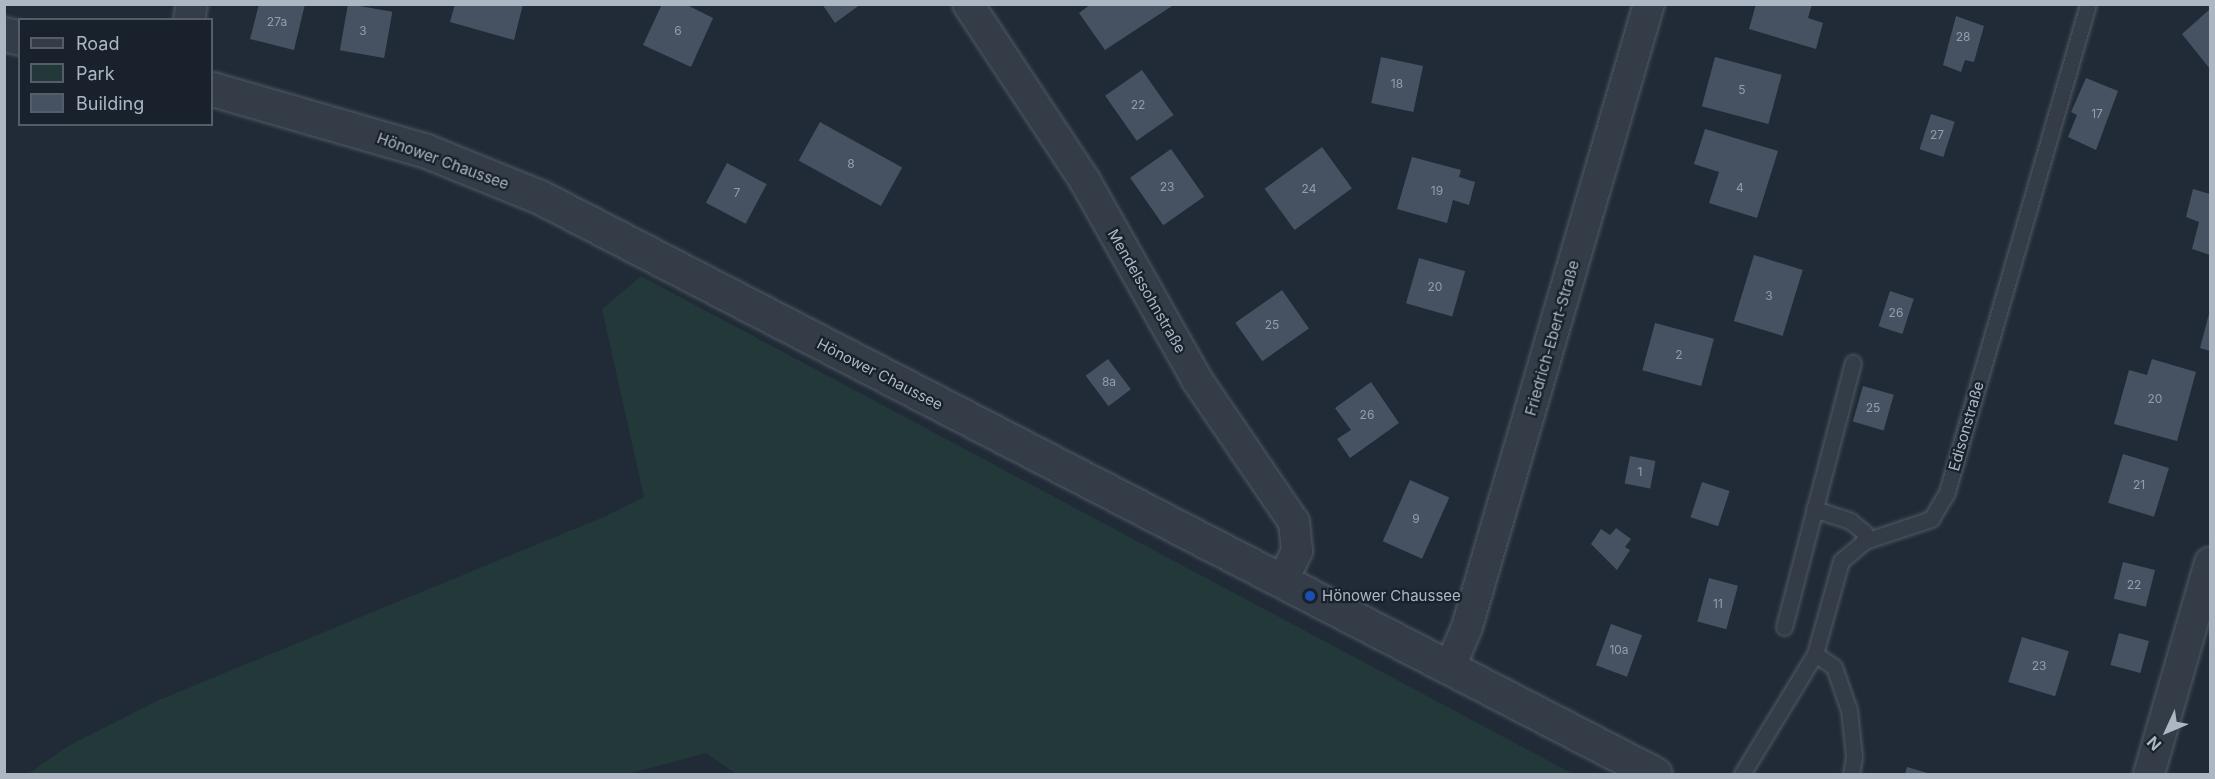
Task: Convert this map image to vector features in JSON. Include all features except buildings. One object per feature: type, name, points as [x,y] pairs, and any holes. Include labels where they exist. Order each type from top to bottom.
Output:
[{"type":"street","name":"Mendelssohnstraße","points":[[968,4],[1085,181],[1197,380],[1294,522],[1297,551],[1282,582]]},
{"type":"street","name":"Friedrich-Ebert-Straße","points":[[1449,669],[1467,627],[1649,4]]},
{"type":"street","name":"Hönower Chaussee","points":[[213,89],[424,150],[540,197],[1655,774]]},
{"type":"street","points":[[2149,774],[2211,563]]},
{"type":"lane","name":"Edisonstraße","points":[[1742,774],[1815,654],[1841,561],[1865,541],[1931,519],[1947,492],[2088,4]]},
{"type":"lane","points":[[1784,627],[1853,363]]},
{"type":"lane","points":[[1814,509],[1850,521],[1864,532],[1865,541]]},
{"type":"lane","points":[[1815,654],[1834,667],[1849,710],[1854,757],[1851,774]]},
{"type":"green space","points":[[641,276],[1573,774],[736,774],[706,753],[628,774],[28,774],[68,746],[159,700],[606,516],[644,497],[602,309]]},
{"type":"place","name":"Hönower Chaussee","points":[[1310,596]]}]
